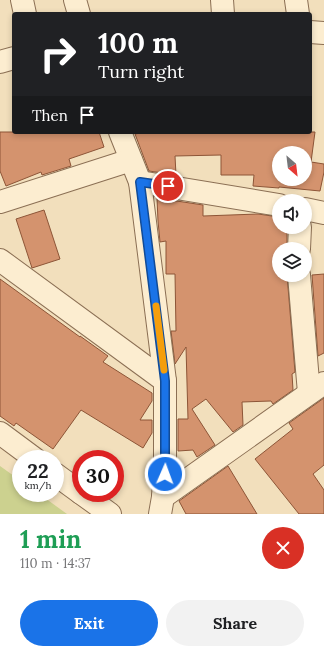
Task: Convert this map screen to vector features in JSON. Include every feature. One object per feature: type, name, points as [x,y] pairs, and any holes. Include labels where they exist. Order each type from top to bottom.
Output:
[{"type":"street","points":[[22,0],[25,12]]},
{"type":"street","points":[[75,0],[78,12]]},
{"type":"street","points":[[222,0],[223,12]]},
{"type":"street","points":[[296,0],[298,12]]},
{"type":"street","points":[[312,32],[324,33]]},
{"type":"street","points":[[0,62],[12,59]]},
{"type":"street","points":[[121,134],[140,182],[165,381],[166,463],[162,506]]},
{"type":"street","points":[[0,202],[131,160]]},
{"type":"street","points":[[140,182],[272,204]]},
{"type":"street","points":[[312,211],[324,214]]},
{"type":"street","points":[[0,260],[165,381]]},
{"type":"street","points":[[162,506],[317,388],[300,282]]},
{"type":"street","points":[[0,433],[23,450]]},
{"type":"street","points":[[93,502],[110,514]]},
{"type":"green space","points":[[0,466],[12,475],[12,502],[50,502],[67,514],[0,514]]},
{"type":"building","points":[[0,132],[12,132],[12,134],[100,134],[104,147],[69,159],[71,166],[42,175],[41,172],[6,186],[0,171]]},
{"type":"building","points":[[312,132],[315,132],[312,154],[312,146],[272,146],[272,186],[312,186],[312,162],[324,164],[320,191],[253,186],[254,175],[221,175],[221,155],[175,156],[176,175],[149,171],[135,134],[312,134]]},
{"type":"building","points":[[157,198],[203,205],[203,216],[258,214],[272,216],[272,234],[287,234],[287,242],[272,242],[272,282],[288,282],[295,372],[292,374],[293,390],[273,404],[271,401],[242,402],[243,425],[233,432],[206,399],[192,409],[215,445],[197,457],[193,450],[178,451],[178,419],[188,419],[186,347],[175,364],[171,331],[176,331],[175,274],[166,274],[166,241],[160,242]]},
{"type":"building","points":[[44,210],[60,259],[32,268],[16,219]]},
{"type":"building","points":[[324,274],[324,353],[318,356],[312,275]]},
{"type":"building","points":[[0,279],[108,356],[103,362],[152,393],[152,401],[140,420],[152,420],[152,433],[143,448],[81,410],[53,449],[16,423],[14,426],[0,416]]},
{"type":"building","points":[[324,398],[324,465],[313,474],[324,490],[324,514],[299,514],[255,459],[293,429],[289,423]]},
{"type":"building","points":[[228,466],[257,514],[186,514],[179,501]]},
{"type":"slow traffic","points":[[156,306],[164,370]]},
{"type":"route","points":[[165,474],[165,381],[140,182],[168,186]]}]
